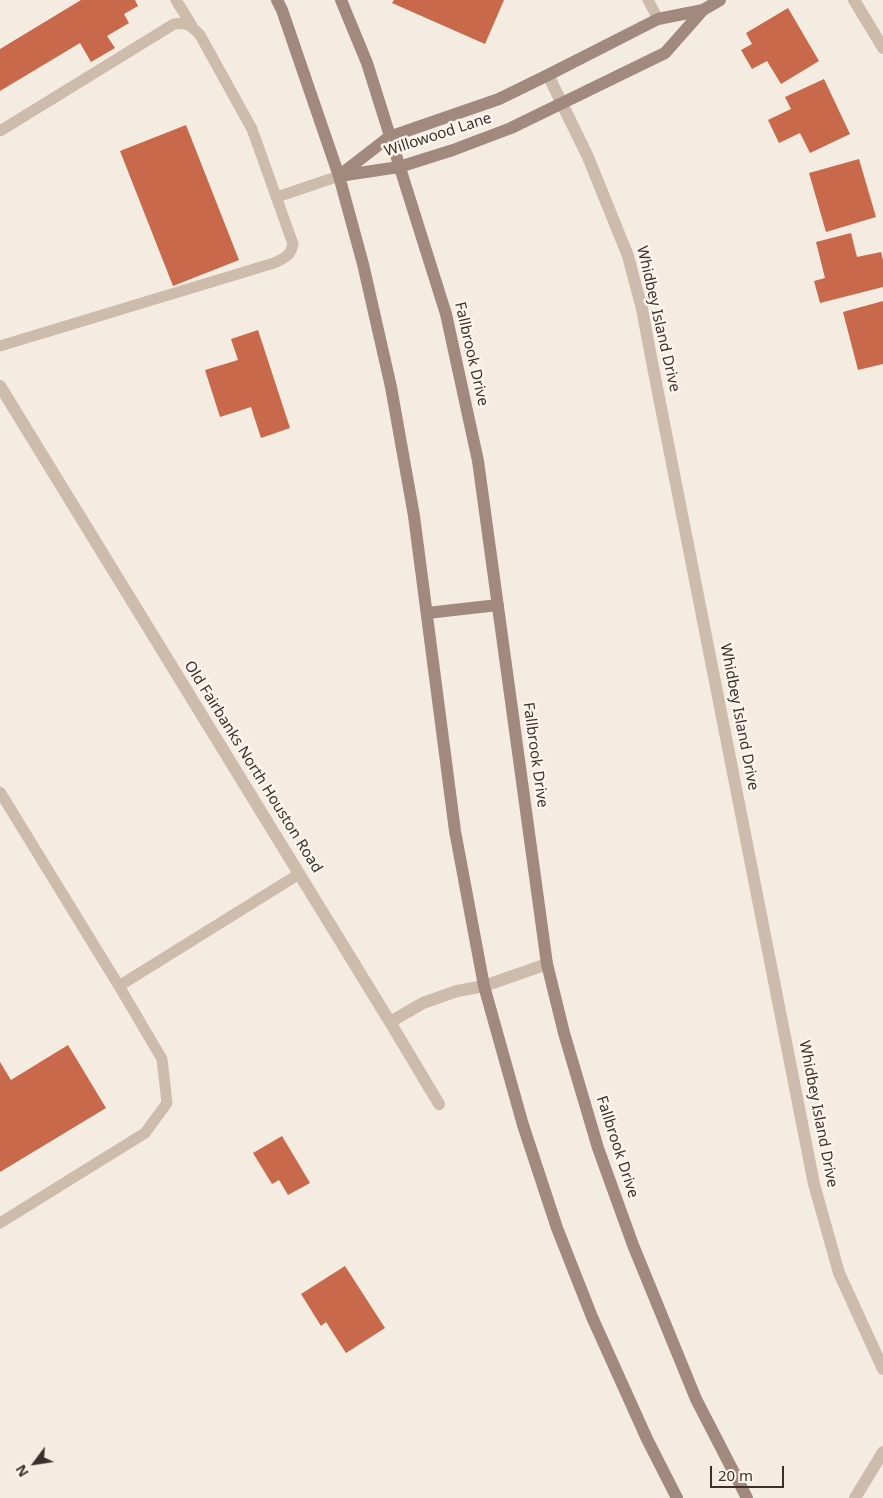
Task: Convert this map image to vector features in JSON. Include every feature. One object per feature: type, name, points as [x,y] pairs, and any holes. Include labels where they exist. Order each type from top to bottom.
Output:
[{"type":"main road","points":[[277,0],[339,176],[363,264],[391,387],[414,516],[455,831],[484,986],[523,1125],[557,1228],[592,1317],[635,1413],[677,1498]]},
{"type":"main road","name":"Fallbrook Drive","points":[[341,0],[367,63],[446,314],[478,461],[547,964],[564,1033],[598,1148],[633,1245],[696,1399],[747,1498]]},
{"type":"main road","name":"Willowood Lane","points":[[339,176],[399,167],[453,150],[511,128],[563,104],[665,53],[703,10],[720,0]]},
{"type":"main road","name":"Willowood Lane","points":[[339,176],[389,137],[443,120],[499,98],[548,76],[658,18],[703,10]]},
{"type":"main road","points":[[427,613],[498,605]]},
{"type":"street","points":[[854,0],[883,48]]},
{"type":"street","name":"Whidbey Island Drive","points":[[548,76],[595,172],[628,256],[642,309],[814,1184],[839,1273],[883,1369]]},
{"type":"street","name":"Old Fairbanks North Houston Road","points":[[0,386],[439,1104]]},
{"type":"street","points":[[390,1022],[424,1003],[457,991],[484,986],[547,964]]},
{"type":"street","points":[[855,1498],[883,1452]]},
{"type":"lane","points":[[0,346],[274,263],[286,258],[292,252],[293,244],[252,129],[200,35],[192,26],[176,0]]},
{"type":"lane","points":[[648,0],[658,18]]},
{"type":"lane","points":[[0,131],[174,24],[183,23],[192,26]]},
{"type":"lane","points":[[277,197],[339,176]]},
{"type":"lane","points":[[0,792],[162,1059],[167,1103],[145,1133],[0,1223]]},
{"type":"lane","points":[[119,986],[299,874]]},
{"type":"building","points":[[81,0],[135,0],[138,6],[124,14],[129,23],[107,36],[115,48],[91,62],[80,43],[0,91],[0,49]]},
{"type":"building","points":[[394,0],[504,0],[485,44],[392,3]]},
{"type":"building","points":[[788,8],[819,61],[781,84],[767,61],[752,69],[741,50],[752,44],[746,33]]},
{"type":"building","points":[[824,79],[850,134],[810,153],[800,133],[779,143],[768,120],[791,109],[785,97]]},
{"type":"building","points":[[186,125],[239,260],[173,286],[120,151]]},
{"type":"building","points":[[859,159],[876,217],[826,232],[809,173]]},
{"type":"building","points":[[851,233],[857,257],[881,252],[883,260],[883,287],[820,303],[814,281],[825,278],[816,242]]},
{"type":"building","points":[[883,301],[883,364],[858,370],[843,312]]},
{"type":"building","points":[[258,330],[290,428],[261,438],[251,407],[220,417],[205,370],[238,360],[231,339]]},
{"type":"building","points":[[68,1045],[106,1108],[0,1172],[0,1062],[11,1080]]},
{"type":"building","points":[[282,1136],[310,1183],[288,1195],[279,1180],[272,1184],[253,1153]]},
{"type":"building","points":[[345,1266],[385,1328],[346,1353],[326,1322],[321,1326],[301,1294]]}]
